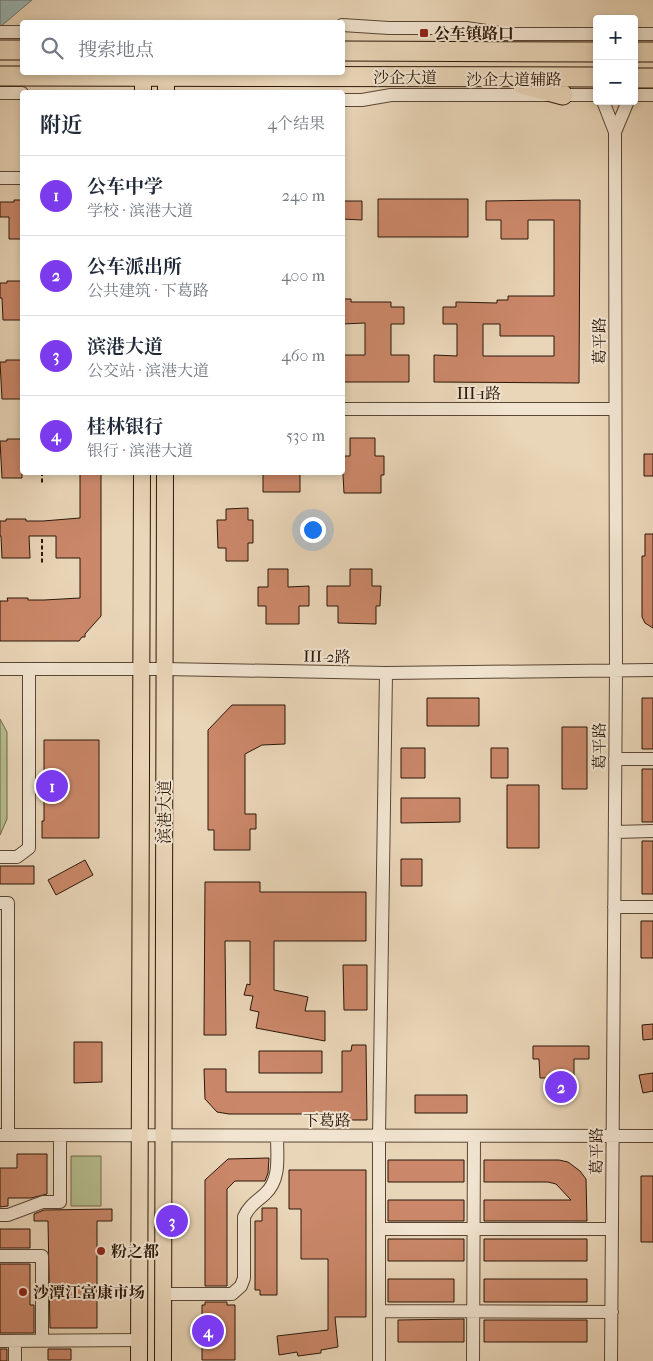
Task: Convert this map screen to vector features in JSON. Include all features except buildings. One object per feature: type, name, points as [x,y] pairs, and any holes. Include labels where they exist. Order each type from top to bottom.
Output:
[{"type":"highway","points":[[0,50],[20,50]]},
{"type":"highway","name":"沙企大道","points":[[345,51],[593,52]]},
{"type":"highway","points":[[364,51],[364,77]]},
{"type":"highway","points":[[638,52],[653,52]]},
{"type":"highway","name":"沙企大道","points":[[0,76],[143,80],[494,77],[593,92]]},
{"type":"highway","points":[[494,77],[563,95]]},
{"type":"highway","points":[[638,89],[653,78]]},
{"type":"main road","name":"滨港大道","points":[[139,1361],[142,475]]},
{"type":"main road","name":"滨港大道","points":[[162,1361],[165,475]]},
{"type":"street","points":[[345,25],[389,28],[466,28],[506,34],[593,34]]},
{"type":"street","points":[[0,32],[20,32]]},
{"type":"street","points":[[638,34],[653,34]]},
{"type":"street","points":[[0,93],[19,93]]},
{"type":"street","name":"沙企大道辅路","points":[[345,100],[362,100],[391,94],[563,95],[593,93]]},
{"type":"street","points":[[638,94],[653,95]]},
{"type":"street","name":"葛平路","points":[[603,105],[615,132],[616,670],[611,1361]]},
{"type":"street","name":"葛平路","points":[[615,132],[627,105]]},
{"type":"street","points":[[0,178],[20,178]]},
{"type":"street","name":"III-1路","points":[[345,409],[615,409]]},
{"type":"street","name":"III-2路","points":[[0,669],[386,673],[653,670]]},
{"type":"street","points":[[0,857],[16,857],[29,848],[29,669]]},
{"type":"street","points":[[379,1361],[386,673]]},
{"type":"street","points":[[615,759],[653,759]]},
{"type":"street","points":[[615,832],[653,832]]},
{"type":"street","points":[[0,903],[8,903],[4,978],[4,1135]]},
{"type":"street","points":[[614,907],[653,907]]},
{"type":"street","name":"下葛路","points":[[4,1135],[653,1136]]},
{"type":"street","points":[[0,1216],[8,1216],[43,1202],[60,1202],[60,1135]]},
{"type":"street","points":[[163,1294],[232,1294],[241,1286],[244,1278],[244,1218],[248,1209],[272,1187],[278,1173],[277,1136]]},
{"type":"street","points":[[473,1361],[474,1136]]},
{"type":"street","points":[[379,1229],[612,1229]]},
{"type":"street","points":[[0,1256],[42,1256],[42,1341]]},
{"type":"street","points":[[379,1311],[612,1312]]},
{"type":"street","points":[[0,1342],[139,1340]]},
{"type":"street","points":[[15,1341],[15,1361]]},
{"type":"path","points":[[42,475],[42,483]]},
{"type":"path","points":[[42,539],[42,565]]},
{"type":"green space","points":[[0,719],[7,732],[7,819],[0,835]]},
{"type":"green space","points":[[71,1156],[101,1156],[101,1206],[71,1206]]},
{"type":"water","points":[[0,0],[32,0],[0,27]]},
{"type":"place","name":"公车镇路口","points":[[424,33]]},
{"type":"place","name":"公车中学","points":[[52,786]]},
{"type":"place","name":"公车派出所","points":[[561,1087]]},
{"type":"place","name":"滨港大道","points":[[172,1221]]},
{"type":"place","name":"粉之都","points":[[101,1251]]},
{"type":"place","name":"沙潭江富康市场","points":[[23,1292]]},
{"type":"place","name":"桂林银行","points":[[208,1331]]}]
